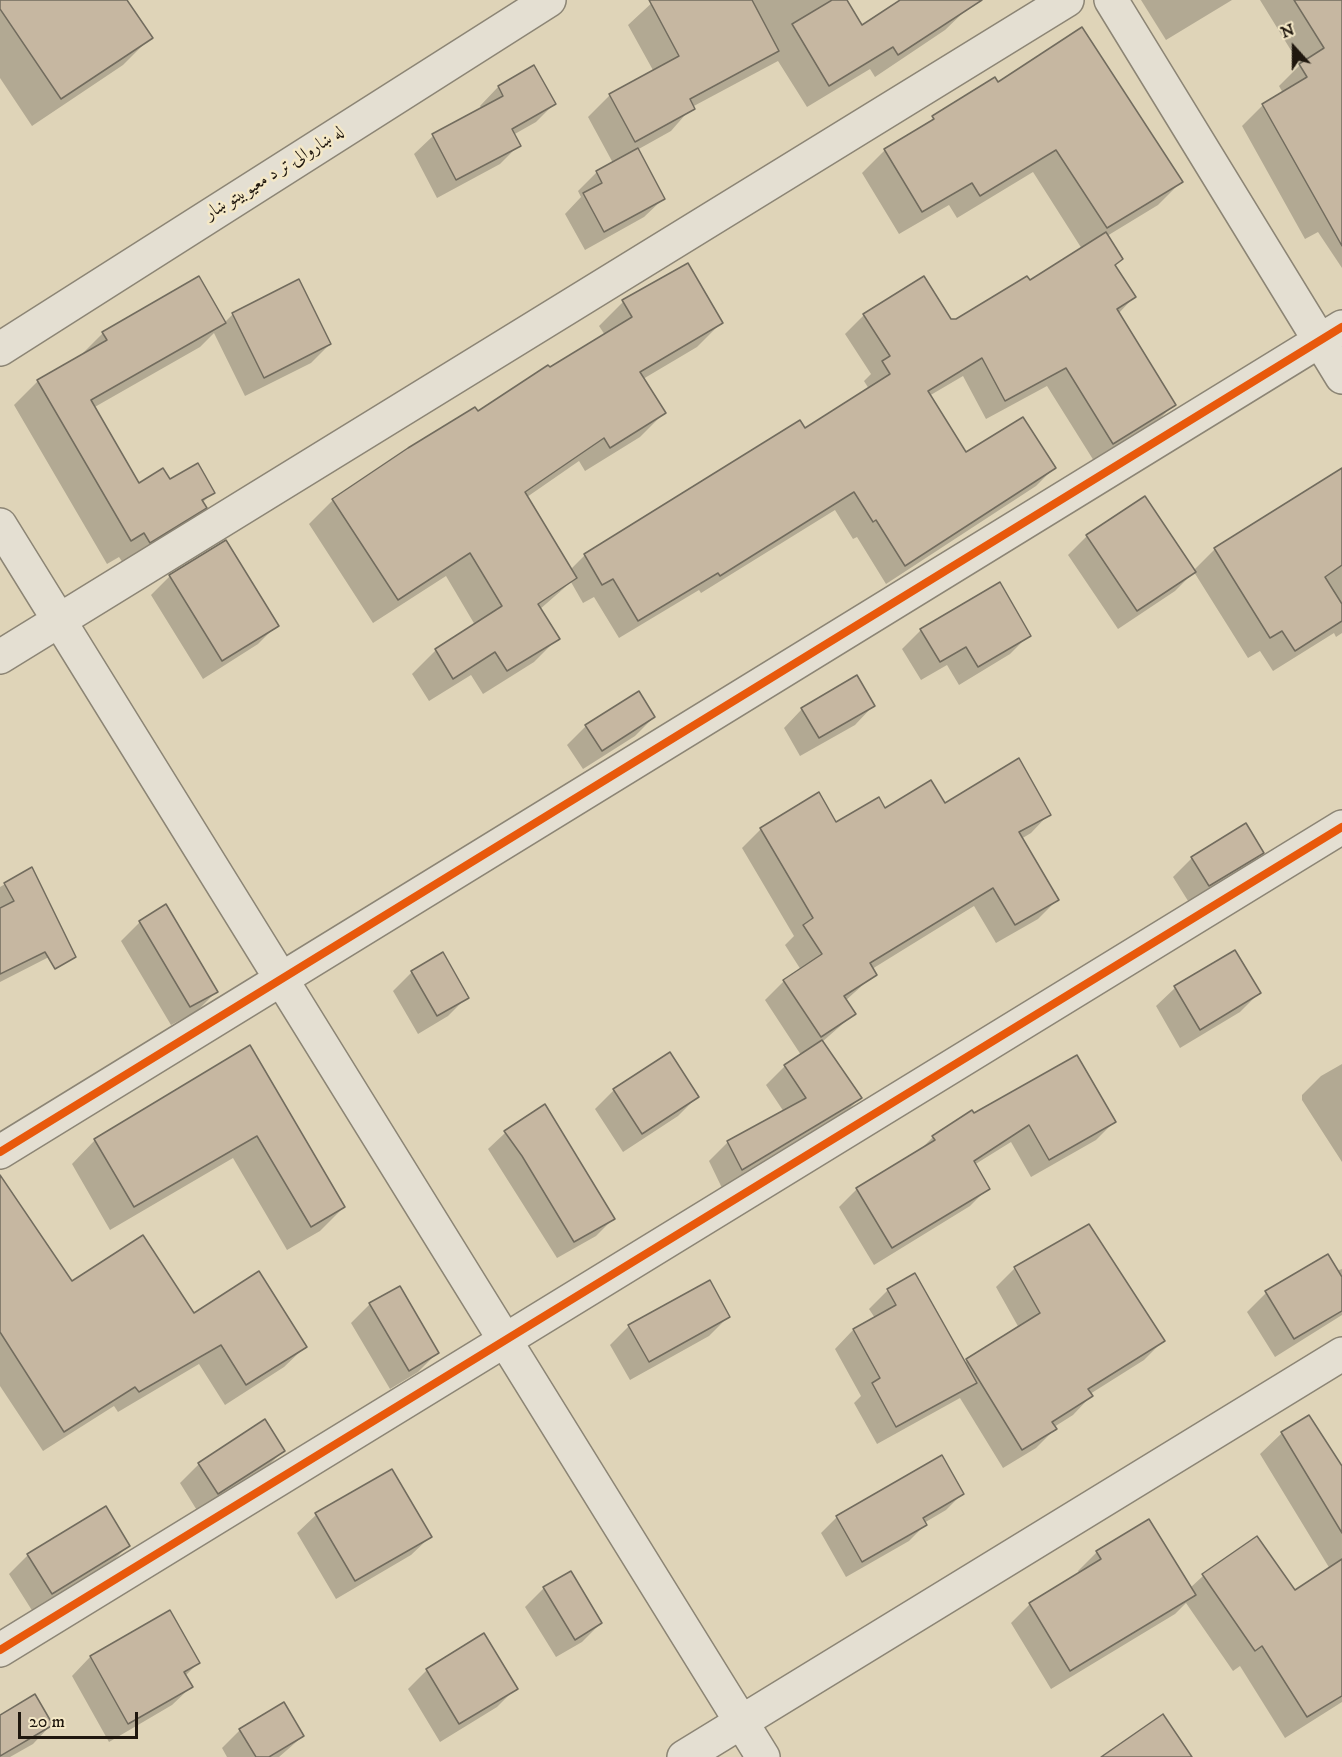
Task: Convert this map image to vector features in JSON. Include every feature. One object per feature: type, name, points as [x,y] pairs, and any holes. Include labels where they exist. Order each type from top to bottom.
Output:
[{"type":"street","name":"له ښاروالۍ تر د معیوبیتو ښار","points":[[0,348],[549,0]]},
{"type":"street","points":[[0,657],[1067,0]]},
{"type":"street","points":[[1111,0],[1331,333],[1342,377]]},
{"type":"street","points":[[0,1152],[1331,333]]},
{"type":"street","points":[[0,525],[763,1757]]},
{"type":"street","points":[[0,1650],[1342,827]]},
{"type":"street","points":[[684,1757],[1342,1354]]},
{"type":"building","points":[[0,0],[127,0],[153,38],[61,99],[0,9]]},
{"type":"building","points":[[649,0],[752,0],[779,51],[690,99],[695,109],[635,142],[609,94],[679,56]]},
{"type":"building","points":[[832,0],[847,0],[862,25],[900,0],[982,0],[898,55],[893,47],[829,86],[792,24]]},
{"type":"building","points":[[1294,0],[1342,0],[1342,246],[1262,104],[1307,77],[1299,64],[1324,48]]},
{"type":"building","points":[[1082,27],[1183,182],[1107,228],[1056,150],[980,196],[972,183],[922,212],[884,149],[934,119],[932,116],[995,77],[998,82]]},
{"type":"building","points":[[534,65],[556,104],[512,129],[521,146],[456,180],[432,134],[503,96],[498,86]]},
{"type":"building","points":[[638,148],[665,199],[604,232],[583,193],[602,183],[596,171]]},
{"type":"building","points":[[1106,232],[1123,259],[1115,265],[1136,297],[1117,309],[1176,405],[1113,444],[1066,368],[1005,401],[982,358],[928,391],[966,452],[1023,417],[1056,468],[905,566],[876,520],[873,522],[854,492],[720,576],[718,573],[638,621],[613,579],[602,585],[584,554],[800,420],[805,428],[890,374],[882,361],[890,356],[863,314],[924,276],[951,319],[956,319],[1027,276],[1030,280]]},
{"type":"building","points":[[688,263],[723,323],[640,372],[666,413],[610,448],[604,438],[525,492],[577,578],[538,604],[560,639],[507,671],[495,652],[453,679],[435,649],[502,606],[470,553],[398,600],[332,499],[475,407],[478,411],[548,365],[550,367],[632,317],[622,300]]},
{"type":"building","points":[[199,276],[226,323],[91,400],[139,483],[163,468],[170,479],[198,463],[215,493],[202,500],[207,508],[150,543],[144,533],[131,541],[37,380],[107,340],[102,332]]},
{"type":"building","points":[[299,279],[331,344],[264,378],[232,313]]},
{"type":"building","points":[[1342,468],[1342,565],[1325,577],[1342,604],[1342,621],[1295,651],[1282,631],[1270,638],[1214,548]]},
{"type":"building","points":[[1145,496],[1196,572],[1137,611],[1086,535]]},
{"type":"building","points":[[226,540],[279,626],[222,661],[169,575]]},
{"type":"building","points":[[1000,582],[1031,636],[978,667],[966,647],[940,662],[920,629]]},
{"type":"building","points":[[857,675],[875,706],[819,738],[801,708]]},
{"type":"building","points":[[639,691],[655,717],[602,751],[585,725]]},
{"type":"building","points":[[1019,758],[1051,815],[1019,832],[1059,900],[1015,925],[993,888],[870,963],[877,975],[844,996],[856,1014],[821,1037],[783,980],[822,954],[803,925],[813,918],[760,828],[819,792],[836,822],[879,797],[885,808],[931,780],[945,803]]},
{"type":"building","points":[[1246,823],[1264,853],[1209,886],[1191,857]]},
{"type":"building","points":[[32,867],[76,957],[55,969],[45,952],[0,974],[0,908],[14,901],[4,883]]},
{"type":"building","points":[[166,904],[218,992],[190,1007],[139,921]]},
{"type":"building","points":[[1235,950],[1261,993],[1200,1030],[1174,986]]},
{"type":"building","points":[[443,952],[469,998],[437,1016],[411,971]]},
{"type":"building","points":[[822,1040],[862,1098],[742,1170],[727,1141],[806,1098],[784,1065]]},
{"type":"building","points":[[250,1045],[345,1207],[311,1227],[257,1136],[134,1207],[94,1139]]},
{"type":"building","points":[[670,1052],[699,1097],[642,1134],[613,1089]]},
{"type":"building","points":[[1077,1055],[1116,1122],[1049,1160],[1029,1125],[974,1161],[990,1189],[892,1248],[856,1188],[935,1140],[932,1136],[972,1110],[974,1113]]},
{"type":"building","points":[[545,1104],[615,1219],[574,1242],[522,1156],[504,1131]]},
{"type":"building","points":[[0,1175],[72,1281],[143,1235],[194,1313],[259,1271],[307,1347],[246,1385],[221,1345],[139,1392],[135,1387],[64,1432],[0,1332]]},
{"type":"building","points":[[1089,1224],[1165,1341],[1088,1389],[1093,1396],[1052,1422],[1057,1429],[1022,1450],[966,1359],[1040,1313],[1014,1267]]},
{"type":"building","points":[[1328,1254],[1342,1277],[1342,1311],[1294,1339],[1265,1291]]},
{"type":"building","points":[[915,1273],[977,1383],[896,1427],[872,1383],[880,1378],[853,1329],[896,1305],[887,1289]]},
{"type":"building","points":[[710,1280],[730,1317],[649,1362],[628,1325]]},
{"type":"building","points":[[400,1286],[439,1353],[409,1371],[369,1303]]},
{"type":"building","points":[[1309,1415],[1342,1466],[1342,1533],[1281,1432]]},
{"type":"building","points":[[265,1419],[285,1451],[218,1494],[198,1463]]},
{"type":"building","points":[[942,1455],[964,1494],[923,1518],[927,1525],[862,1562],[836,1516]]},
{"type":"building","points":[[392,1469],[432,1537],[355,1581],[315,1513]]},
{"type":"building","points":[[106,1506],[130,1546],[52,1594],[27,1554]]},
{"type":"building","points":[[1149,1519],[1196,1595],[1070,1671],[1029,1603],[1101,1559],[1096,1551]]},
{"type":"building","points":[[1257,1536],[1295,1590],[1342,1559],[1342,1696],[1307,1717],[1262,1646],[1255,1651],[1202,1574]]},
{"type":"building","points":[[571,1571],[602,1623],[575,1640],[543,1587]]},
{"type":"building","points":[[170,1610],[200,1663],[184,1672],[193,1687],[128,1724],[90,1656]]},
{"type":"building","points":[[484,1633],[518,1689],[459,1724],[426,1669]]},
{"type":"building","points":[[35,1694],[53,1725],[0,1756],[0,1715]]},
{"type":"building","points":[[284,1702],[304,1736],[269,1757],[256,1757],[239,1729]]},
{"type":"building","points":[[1163,1714],[1192,1757],[1101,1757]]},
{"type":"cycle path","points":[[0,1152],[1342,327]]},
{"type":"cycle path","points":[[0,1650],[1342,827]]}]
